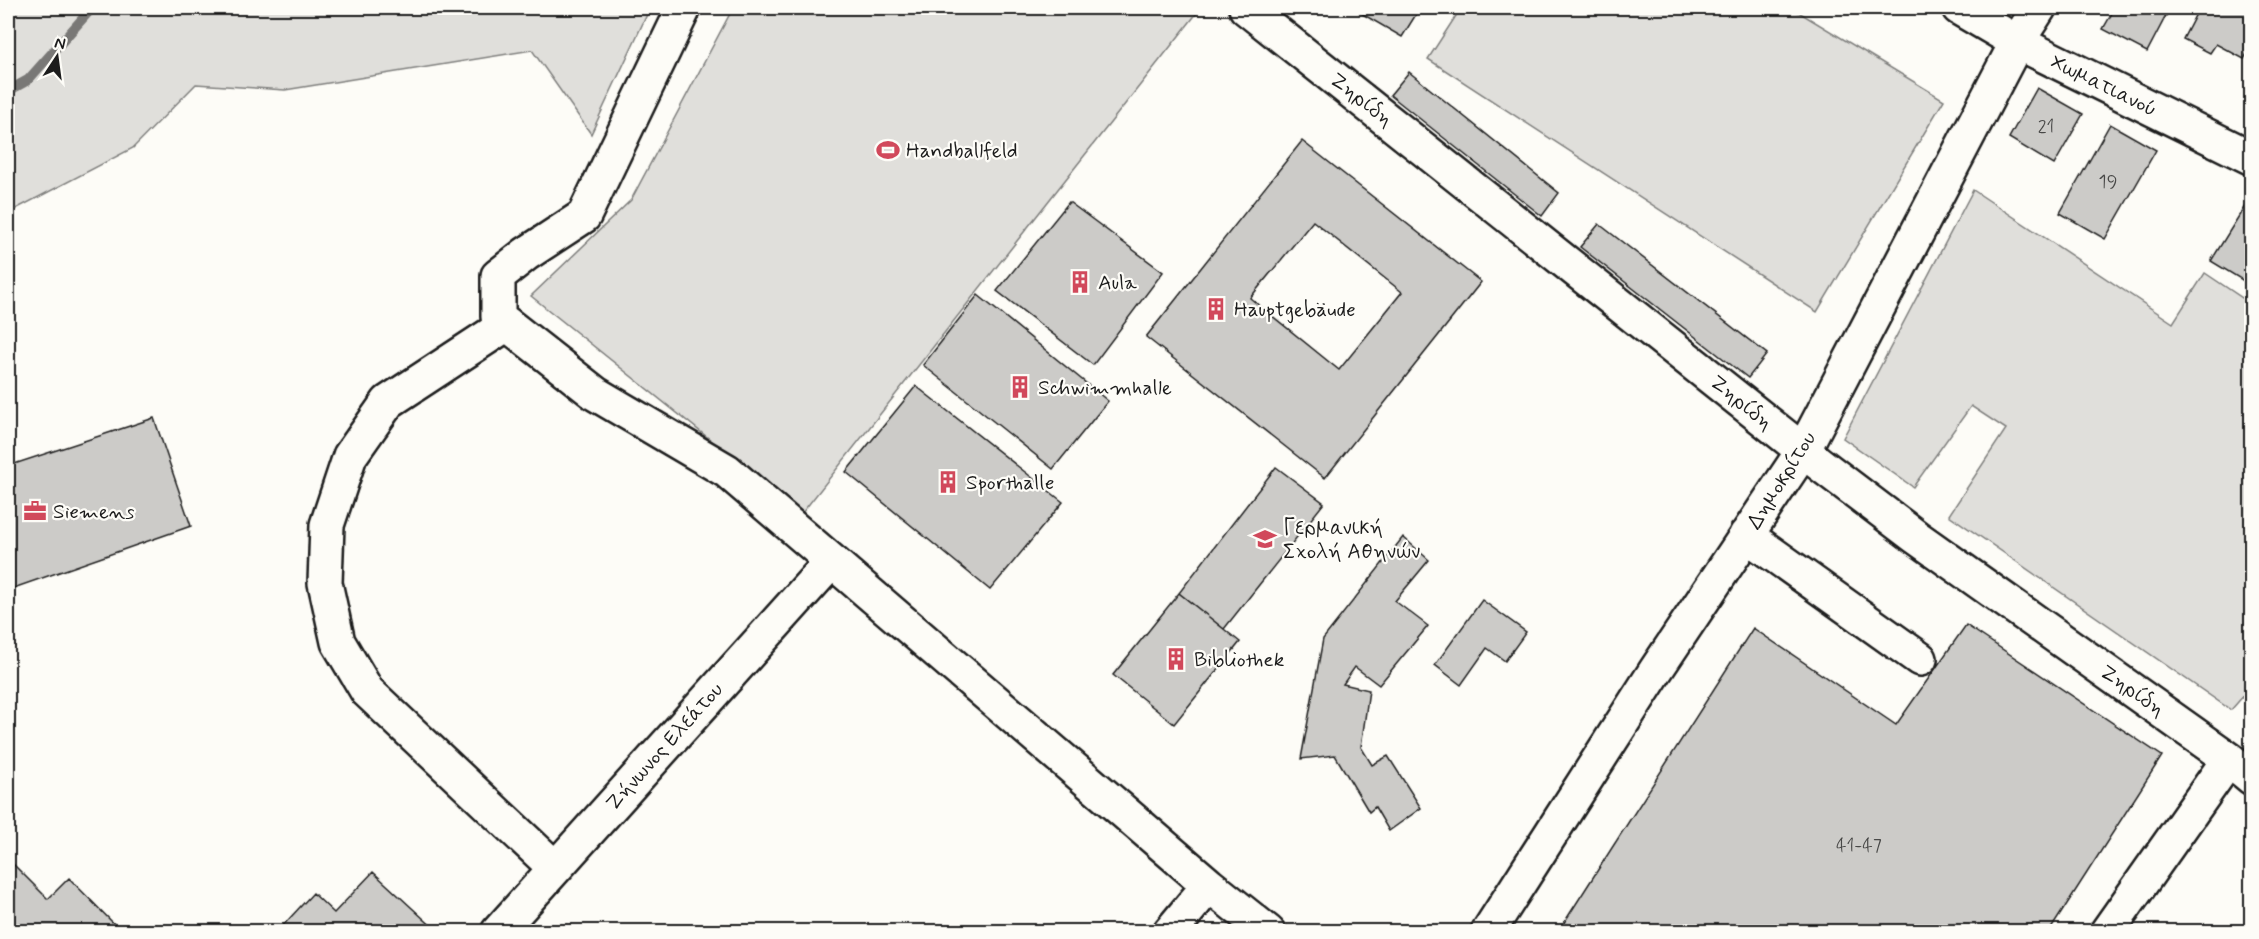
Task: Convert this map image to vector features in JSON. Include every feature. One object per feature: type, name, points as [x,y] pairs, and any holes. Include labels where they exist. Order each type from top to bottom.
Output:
[{"type":"street","points":[[684,8],[584,216],[526,254],[498,276],[498,317],[596,394],[727,471],[1209,885],[1268,932]]},
{"type":"street","name":"Ζηρίδη","points":[[1246,8],[1916,537],[2240,768]]},
{"type":"street","name":"Χωματιανού","points":[[1959,8],[2017,42],[2252,158]]},
{"type":"street","name":"Δημοκρίτου","points":[[1488,932],[1656,670],[1803,450],[2017,42],[2039,8]]},
{"type":"street","points":[[507,324],[388,402],[350,456],[327,525],[325,583],[338,642],[367,691],[555,868]]},
{"type":"street","points":[[1746,535],[1920,659]]},
{"type":"street","name":"Ζήνωνος Ελεάτου","points":[[498,932],[831,562]]},
{"type":"street","points":[[2107,932],[2240,768]]},
{"type":"street","points":[[1170,932],[1209,885]]},
{"type":"shaded area","points":[[8,8],[650,8],[591,134],[532,50],[285,90],[196,84],[133,148],[8,213]]},
{"type":"shaded area","points":[[733,8],[1201,8],[802,513],[531,296],[631,200]]},
{"type":"shaded area","points":[[1461,8],[1792,8],[1944,100],[1817,312],[1428,59]]},
{"type":"shaded area","points":[[1973,190],[2173,323],[2205,273],[2251,304],[2252,686],[2231,710],[1949,515],[2006,429],[1971,406],[1913,487],[1843,438]]},
{"type":"building","points":[[1352,8],[1420,8],[1402,37]]},
{"type":"building","points":[[2115,8],[2170,8],[2147,52],[2103,29]]},
{"type":"building","points":[[2199,8],[2252,8],[2252,45],[2244,59],[2216,44],[2210,53],[2183,39]]},
{"type":"building","points":[[1409,72],[1559,193],[1542,216],[1390,95]]},
{"type":"building","points":[[2037,88],[2083,114],[2054,165],[2009,138]]},
{"type":"building","points":[[2110,124],[2156,150],[2105,239],[2060,213]]},
{"type":"building","name":"Hauptgebäude","points":[[1302,141],[1481,282],[1325,478],[1146,337]],"holes":[[[1313,221],[1402,292],[1339,370],[1250,298]]]},
{"type":"building","points":[[2250,198],[2252,199],[2252,286],[2211,261]]},
{"type":"building","name":"Aula","points":[[1069,202],[1163,272],[1093,365],[997,291]]},
{"type":"building","points":[[1599,224],[1767,354],[1748,378],[1580,247]]},
{"type":"building","name":"Schwimmhalle","points":[[978,295],[1108,401],[1053,469],[923,365]]},
{"type":"building","name":"Sporthalle","points":[[916,386],[1063,502],[990,590],[846,472]]},
{"type":"building","points":[[154,418],[191,526],[8,590],[8,466]]},
{"type":"building","points":[[1276,467],[1324,503],[1224,629],[1179,593]]},
{"type":"building","points":[[1403,537],[1429,560],[1395,601],[1428,626],[1379,685],[1355,667],[1343,684],[1369,690],[1361,747],[1372,765],[1388,756],[1421,808],[1389,831],[1375,807],[1369,812],[1335,755],[1301,759],[1323,639]]},
{"type":"building","name":"Bibliothek","points":[[1179,593],[1240,642],[1174,724],[1113,675]]},
{"type":"building","points":[[1482,600],[1526,632],[1505,661],[1487,648],[1461,685],[1435,665]]},
{"type":"building","points":[[1966,625],[2162,756],[2049,932],[1558,932],[1753,628],[1896,725]]},
{"type":"building","points":[[9,860],[48,899],[69,878],[122,932],[8,932]]},
{"type":"building","points":[[373,872],[438,932],[277,932],[313,893],[334,913]]},
{"type":"waterway","points":[[8,91],[28,80],[92,8]]},
{"type":"place","name":"Handballfeld","points":[[888,150]]},
{"type":"place","name":"Aula","points":[[1080,282]]},
{"type":"place","name":"Hauptgebäude","points":[[1216,309]]},
{"type":"place","name":"Schwimmhalle","points":[[1020,387]]},
{"type":"place","name":"Sporthalle","points":[[948,482]]},
{"type":"place","name":"Siemens","points":[[35,511]]},
{"type":"place","name":"Γερμανική Σχολή Αθηνών","points":[[1265,539]]},
{"type":"place","name":"Bibliothek","points":[[1176,659]]}]
